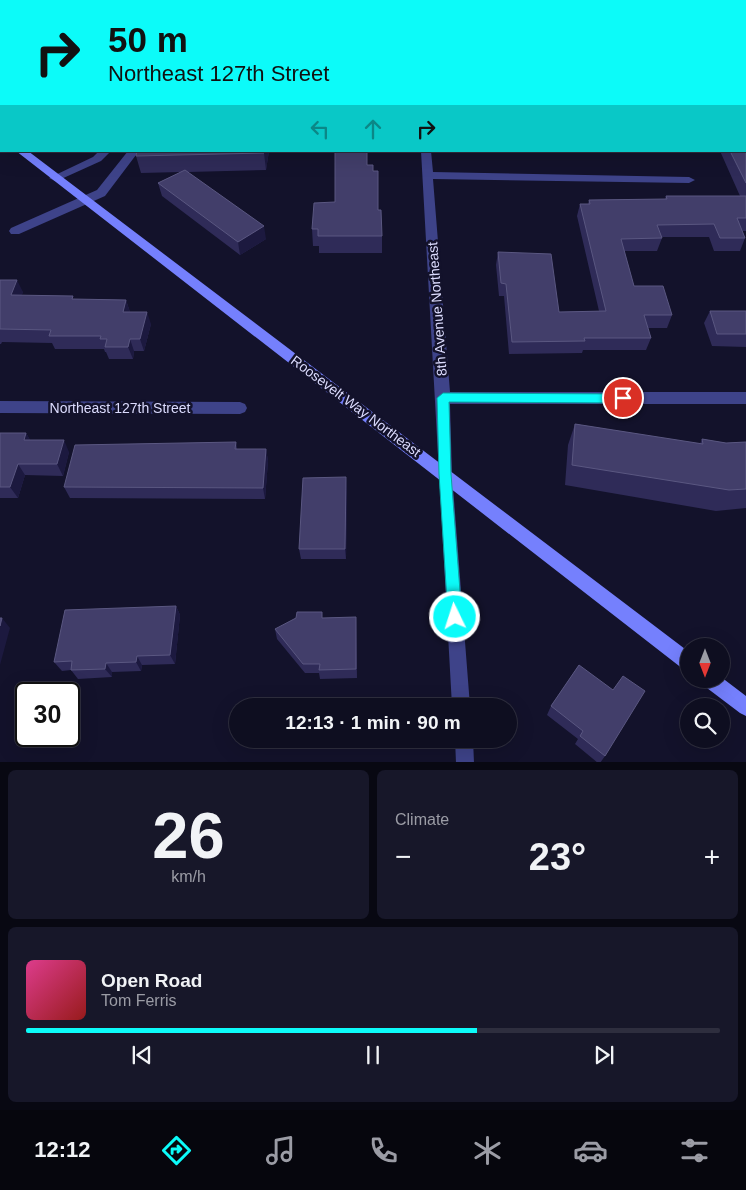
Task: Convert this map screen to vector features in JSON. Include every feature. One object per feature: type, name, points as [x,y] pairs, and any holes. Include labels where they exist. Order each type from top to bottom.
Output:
[{"type":"main road","name":"Roosevelt Way Northeast","points":[[22,152],[445,474],[680,656]]},
{"type":"main road","points":[[722,688],[746,707]]},
{"type":"street","points":[[55,178],[96,159],[105,152]]},
{"type":"street","points":[[15,231],[101,193],[133,152]]},
{"type":"street","name":"8th Avenue Northeast","points":[[426,152],[426,175],[443,398],[445,474],[461,698]]},
{"type":"street","points":[[426,175],[689,180]]},
{"type":"street","points":[[443,398],[746,398]]},
{"type":"street","name":"Northeast 127th Street","points":[[0,407],[240,408]]},
{"type":"street","points":[[464,748],[465,762]]},
{"type":"building","points":[[137,152],[264,152],[264,153],[136,156]]},
{"type":"building","points":[[335,152],[367,152],[367,165],[373,165],[373,171],[378,171],[378,210],[381,210],[382,236],[318,236],[318,229],[312,229],[314,203],[335,202]]},
{"type":"building","points":[[730,152],[746,152],[746,183]]},
{"type":"building","points":[[185,170],[264,226],[238,242],[158,183]]},
{"type":"building","points":[[666,196],[746,196],[746,218],[737,218],[745,238],[720,238],[714,224],[657,225],[662,238],[621,239],[634,286],[663,286],[672,315],[644,315],[651,338],[584,338],[585,341],[512,342],[506,284],[501,283],[498,252],[551,254],[559,312],[606,311],[580,204],[590,204],[589,200],[667,199]]},
{"type":"building","points":[[0,280],[17,280],[11,295],[73,296],[72,299],[126,300],[123,312],[147,312],[140,339],[130,339],[128,347],[105,347],[107,339],[100,339],[101,336],[49,336],[51,330],[0,329]]},
{"type":"building","points":[[710,311],[746,311],[746,334],[717,334]]},
{"type":"building","points":[[575,424],[703,444],[702,439],[726,443],[746,442],[746,489],[729,490],[572,465]]},
{"type":"building","points":[[0,433],[26,433],[24,440],[64,440],[57,464],[18,464],[10,487],[0,487]]},
{"type":"building","points":[[236,442],[235,449],[266,449],[263,488],[64,487],[75,445]]},
{"type":"building","points":[[346,477],[345,549],[299,549],[303,478]]},
{"type":"building","points":[[176,606],[170,655],[137,656],[136,662],[106,663],[105,669],[71,670],[72,661],[54,662],[65,610]]},
{"type":"building","points":[[297,612],[322,612],[322,618],[356,617],[356,669],[319,670],[320,664],[303,664],[275,629],[296,618]]},
{"type":"building","points":[[579,665],[613,690],[623,676],[645,691],[605,756],[580,736],[583,731],[551,706]]},
{"type":"route","points":[[455,617],[445,474],[443,398],[623,398]]}]
